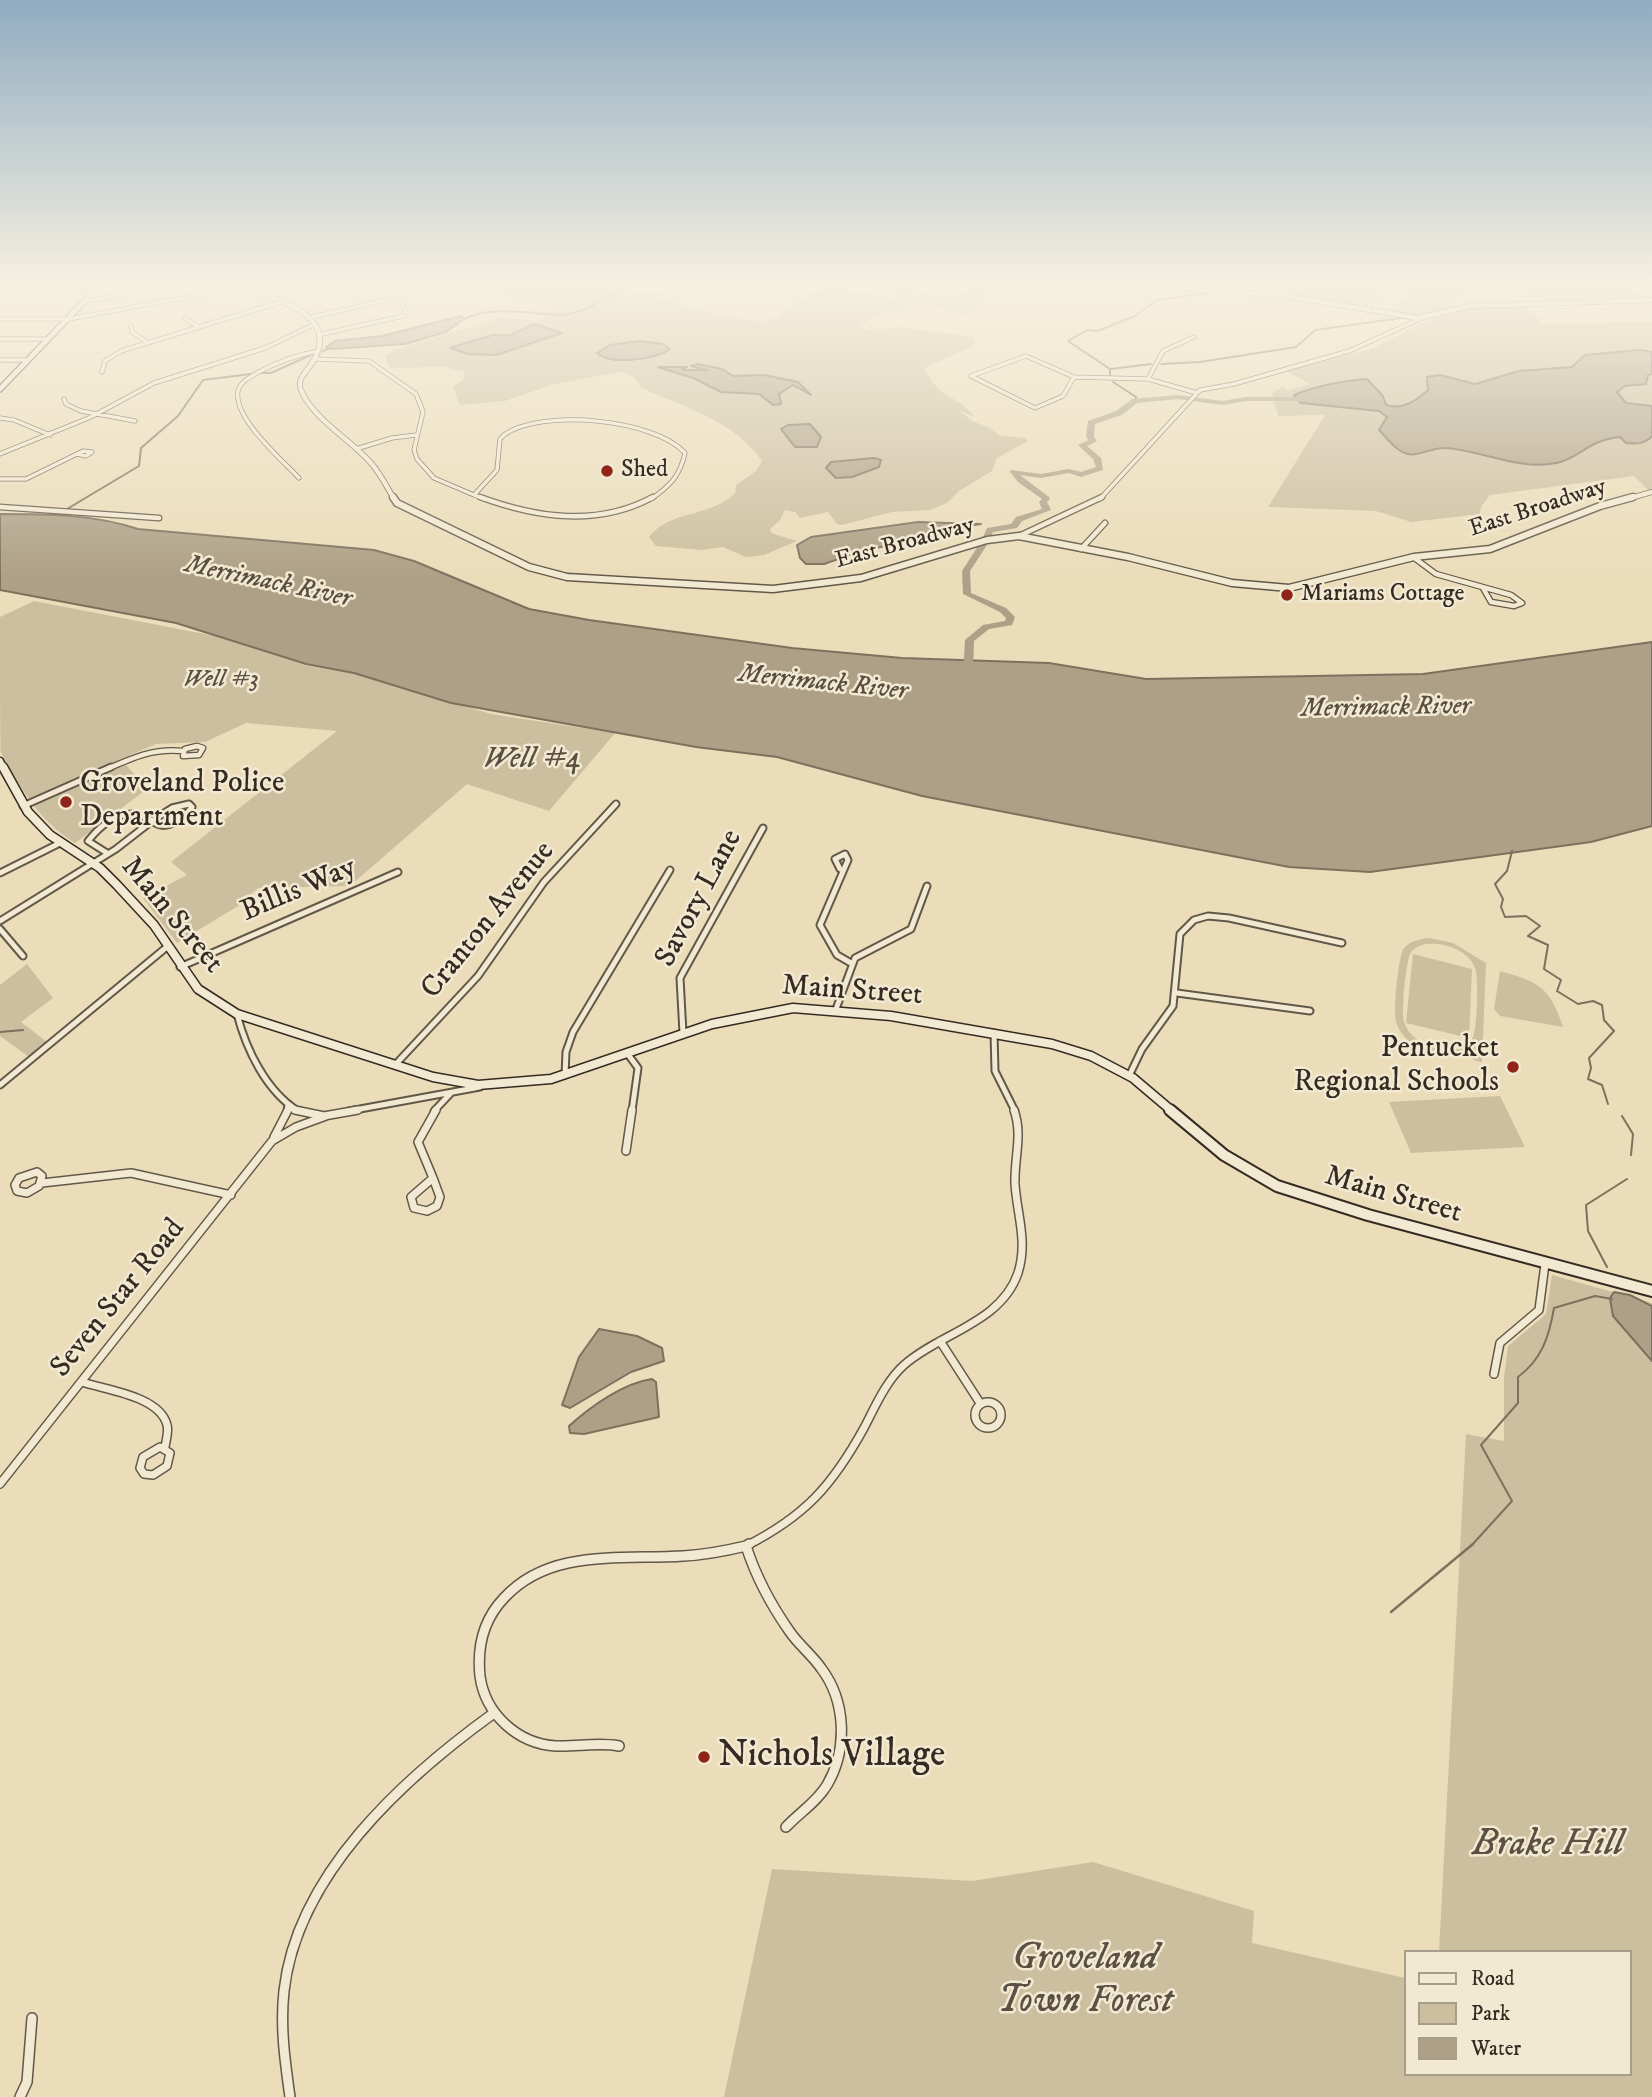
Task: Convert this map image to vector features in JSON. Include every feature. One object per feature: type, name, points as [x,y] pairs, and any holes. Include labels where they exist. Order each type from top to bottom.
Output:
[{"type":"main road","name":"Main Street","points":[[0,761],[23,806],[50,835],[91,862],[125,893],[168,946],[180,967],[207,997],[237,1014],[395,1065],[438,1078],[496,1085],[529,1083],[565,1075],[683,1033],[772,1010],[836,1009],[994,1033],[1072,1049],[1129,1076],[1152,1091],[1224,1155],[1277,1186],[1368,1215],[1652,1292]]},
{"type":"street","points":[[0,454],[100,413],[154,383]]},
{"type":"street","points":[[244,383],[238,392],[237,402],[247,421],[299,478]]},
{"type":"street","name":"East Broadway","points":[[300,383],[300,388],[310,404],[372,464],[395,501],[529,567],[568,577],[741,590],[773,589],[861,578],[987,540],[1020,536],[1232,583],[1272,588],[1303,585],[1413,557],[1490,548],[1600,506],[1652,492]]},
{"type":"street","points":[[401,383],[414,392],[423,408],[416,435],[415,455],[424,470],[441,482],[474,495],[542,516],[576,518],[637,505],[662,491],[682,467],[685,453],[674,439],[651,431],[564,420],[537,421],[514,428],[502,437],[497,445],[497,470],[474,495]]},
{"type":"street","points":[[985,383],[1035,408],[1063,396],[1071,383]]},
{"type":"street","points":[[1162,383],[1197,393],[1234,383]]},
{"type":"street","points":[[1020,536],[1099,500],[1197,393]]},
{"type":"street","points":[[64,399],[66,404],[80,411],[135,421]]},
{"type":"street","points":[[0,418],[14,420],[50,435]]},
{"type":"street","points":[[356,449],[395,437],[416,435]]},
{"type":"street","points":[[0,449],[8,451]]},
{"type":"street","points":[[0,479],[26,479],[77,454]]},
{"type":"street","points":[[0,507],[159,518]]},
{"type":"street","points":[[1081,549],[1104,523]]},
{"type":"street","points":[[1413,557],[1436,574],[1511,595],[1521,604],[1507,606],[1491,602],[1483,588]]},
{"type":"street","points":[[23,806],[145,752],[164,749],[183,751]]},
{"type":"street","points":[[0,922],[107,853],[151,823],[178,805],[189,804],[192,807],[176,822],[159,826],[151,823],[139,814],[121,814],[88,841],[107,853]]},
{"type":"street","name":"Cranton Avenue","points":[[395,1065],[478,976],[544,882],[617,804]]},
{"type":"street","name":"Savory Lane","points":[[683,1033],[678,987],[680,978],[763,828]]},
{"type":"street","points":[[0,873],[62,842]]},
{"type":"street","points":[[841,869],[833,897],[820,925],[837,955],[851,963]]},
{"type":"street","points":[[565,1075],[566,1052],[573,1031],[670,870]]},
{"type":"street","name":"Billis Way","points":[[180,967],[398,872]]},
{"type":"street","points":[[836,1009],[851,963],[864,951],[911,929],[927,886]]},
{"type":"street","points":[[1129,1076],[1142,1049],[1169,1014],[1177,993],[1181,934],[1188,923],[1202,917],[1230,918],[1342,943]]},
{"type":"street","points":[[0,929],[23,956]]},
{"type":"street","points":[[0,1085],[168,946]]},
{"type":"street","points":[[1177,993],[1310,1011]]},
{"type":"street","points":[[237,1014],[240,1029],[252,1053],[288,1104],[303,1114],[326,1116]]},
{"type":"street","points":[[619,1746],[542,1744],[515,1734],[494,1713],[482,1690],[479,1670],[482,1634],[500,1600],[529,1575],[561,1563],[690,1557],[746,1546],[786,1525],[827,1490],[838,1476],[895,1375],[921,1352],[977,1323],[993,1310],[1014,1282],[1021,1262],[1023,1220],[1015,1183],[1019,1128],[1017,1116],[991,1065],[994,1033]]},
{"type":"street","points":[[626,1151],[638,1068],[627,1054]]},
{"type":"street","points":[[437,1095],[441,1087],[438,1078]]},
{"type":"street","name":"Seven Star Road","points":[[272,1141],[289,1130],[326,1116],[496,1085]]},
{"type":"street","points":[[433,1178],[411,1197],[410,1204],[415,1209],[425,1212],[437,1206],[440,1197],[431,1166],[419,1148],[419,1138],[453,1092]]},
{"type":"street","name":"Seven Star Road","points":[[0,1484],[272,1141],[287,1116],[288,1104]]},
{"type":"street","points":[[42,1183],[131,1173],[231,1195]]},
{"type":"street","points":[[1494,1374],[1500,1343],[1539,1310],[1545,1264]]},
{"type":"street","points":[[940,1341],[980,1403]]},
{"type":"street","points":[[82,1382],[155,1407],[168,1427],[164,1447]]},
{"type":"street","points":[[746,1546],[763,1591],[791,1634],[831,1682],[840,1709],[839,1749],[827,1786],[812,1804],[786,1827]]},
{"type":"street","points":[[290,2097],[282,2030],[283,1997],[297,1936],[321,1881],[373,1818],[477,1724],[494,1713]]},
{"type":"street","points":[[20,2097],[27,2082],[32,2018]]},
{"type":"green space","points":[[459,383],[560,383],[505,401],[460,405],[453,387]]},
{"type":"green space","points":[[638,383],[933,383],[968,409],[975,417],[959,410],[972,421],[1001,436],[1025,438],[1028,441],[997,458],[992,471],[959,491],[947,503],[930,510],[892,512],[842,525],[837,524],[828,512],[800,518],[795,512],[785,510],[780,520],[770,529],[771,533],[797,541],[764,555],[746,557],[723,547],[702,550],[656,546],[649,537],[658,528],[679,517],[725,501],[735,493],[736,485],[756,471],[762,461],[751,447],[724,426],[642,388]]},
{"type":"green space","points":[[1308,383],[1652,383],[1652,490],[1648,490],[1634,476],[1490,495],[1481,507],[1480,514],[1411,522],[1376,511],[1268,507],[1325,415],[1278,416],[1272,393],[1283,387],[1288,391],[1310,384]]},
{"type":"green space","points":[[34,601],[215,636],[308,666],[353,673],[491,714],[615,733],[549,811],[467,784],[350,886],[258,888],[238,906],[177,943],[143,898],[187,875],[171,862],[337,731],[246,723],[205,742],[156,744],[121,759],[147,789],[75,843],[41,814],[1,753],[0,617]]},
{"type":"green space","points":[[1429,938],[1453,943],[1486,963],[1482,1062],[1473,1060],[1473,1051],[1452,1056],[1428,1052],[1408,1040],[1396,1022],[1397,984],[1402,953],[1409,944]],"holes":[[[1432,944],[1454,948],[1467,956],[1475,968],[1477,991],[1474,1032],[1470,1043],[1454,1050],[1436,1048],[1419,1041],[1407,1029],[1404,1021],[1409,957],[1416,948]]]},
{"type":"green space","points":[[1413,954],[1472,969],[1469,1038],[1406,1023]]},
{"type":"green space","points":[[27,964],[53,998],[21,1022],[47,1042],[29,1057],[0,1036],[0,985]]},
{"type":"green space","points":[[1500,971],[1541,988],[1553,1003],[1563,1027],[1500,1016],[1494,1009]]},
{"type":"green space","points":[[1500,1096],[1525,1147],[1411,1153],[1389,1102]]},
{"type":"green space","points":[[1552,1275],[1652,1303],[1652,2097],[724,2097],[772,1869],[972,1881],[1093,1862],[1254,1911],[1252,1943],[1404,1978],[1404,2076],[1631,2076],[1631,1950],[1439,1950],[1466,1434],[1504,1441],[1504,1377],[1508,1346],[1546,1314]]},
{"type":"water","points":[[703,383],[799,383],[811,395],[793,385],[779,394],[781,404],[773,405],[759,394],[721,392]]},
{"type":"water","points":[[1371,383],[1383,396],[1386,405],[1398,406],[1414,401],[1428,390],[1427,383],[1646,383],[1625,386],[1617,392],[1626,403],[1652,406],[1652,436],[1647,441],[1637,443],[1626,443],[1620,437],[1609,439],[1592,445],[1565,461],[1542,465],[1445,448],[1408,454],[1396,447],[1379,430],[1387,417],[1379,411],[1301,403],[1294,395],[1330,384]]},
{"type":"water","points":[[810,424],[821,437],[817,447],[795,447],[781,429],[788,425]]},
{"type":"water","points":[[874,458],[881,460],[879,467],[852,477],[836,478],[826,468],[831,462]]},
{"type":"water","name":"Merrimack River","points":[[0,514],[69,516],[104,520],[138,529],[374,550],[414,561],[529,609],[589,620],[792,648],[902,658],[1049,663],[1146,679],[1423,674],[1652,642],[1652,826],[1591,842],[1370,872],[1289,867],[922,796],[777,757],[696,747],[451,703],[354,673],[306,664],[176,623],[0,590]]},
{"type":"water","points":[[918,522],[981,524],[924,533],[898,544],[864,550],[824,564],[806,564],[800,558],[797,545],[811,537]]},
{"type":"water","points":[[1614,1292],[1630,1295],[1652,1306],[1652,1361],[1613,1316],[1610,1298]]},
{"type":"water","points":[[599,1329],[637,1336],[662,1348],[664,1361],[631,1372],[570,1408],[562,1405],[579,1357]]},
{"type":"water","points":[[652,1379],[656,1382],[659,1417],[584,1434],[570,1433],[569,1426],[597,1404],[630,1385]]},
{"type":"waterway","points":[[67,509],[139,466],[141,448],[178,416],[201,383]]},
{"type":"waterway","points":[[1114,383],[1136,397],[1135,401]]},
{"type":"waterway","points":[[987,537],[990,530],[1014,526],[1019,519],[1047,510],[1043,502],[1046,499],[1014,472],[1041,476],[1069,471],[1081,475],[1100,468],[1097,458],[1082,445],[1093,441],[1090,437],[1091,423],[1119,413],[1135,401],[1178,397],[1222,403],[1246,399],[1314,399]]},
{"type":"waterway","points":[[968,675],[970,640],[986,627],[1009,623],[1011,617],[1003,610],[967,594],[966,571],[983,545]]},
{"type":"waterway","points":[[1512,851],[1507,871],[1495,884],[1503,899],[1501,907],[1505,917],[1526,916],[1540,926],[1528,936],[1548,945],[1544,969],[1561,980],[1557,991],[1578,1004],[1593,1001],[1602,1005],[1604,1020],[1614,1031],[1589,1058],[1591,1068],[1588,1079],[1602,1085],[1608,1104]]},
{"type":"waterway","points":[[0,1032],[23,1030]]},
{"type":"waterway","points":[[1622,1116],[1633,1134],[1631,1155]]},
{"type":"waterway","points":[[1607,1267],[1588,1231],[1586,1205],[1627,1179]]},
{"type":"waterway","points":[[1472,1545],[1512,1501],[1481,1445],[1518,1403],[1518,1377],[1539,1355],[1550,1328],[1554,1308],[1595,1296],[1612,1299]]},
{"type":"waterway","points":[[1391,1612],[1472,1545]]},
{"type":"place","name":"Shed","points":[[607,471]]},
{"type":"place","name":"Mariams Cottage","points":[[1287,595]]},
{"type":"place","name":"Groveland Police Department","points":[[66,802]]},
{"type":"place","name":"Pentucket Regional Schools","points":[[1513,1067]]},
{"type":"place","name":"Nichols Village","points":[[704,1757]]},
{"type":"park label","name":"Well #3","points":[[221,681]]},
{"type":"park label","name":"Well #4","points":[[532,761]]},
{"type":"park label","name":"Brake Hill","points":[[1548,1846]]},
{"type":"park label","name":"Groveland Town Forest","points":[[1085,1982]]}]
